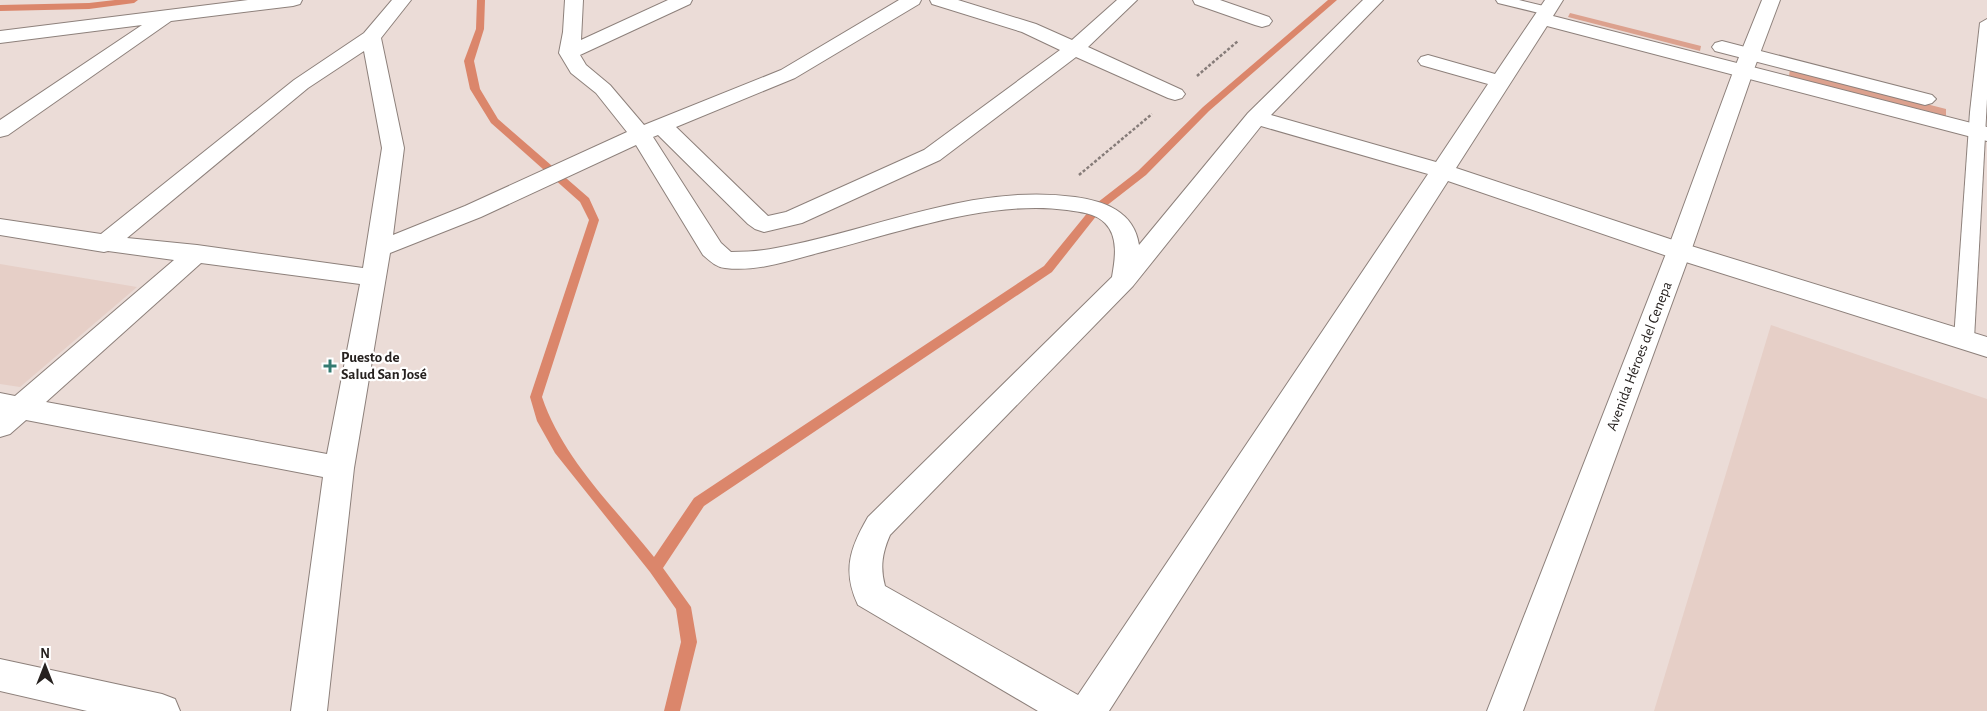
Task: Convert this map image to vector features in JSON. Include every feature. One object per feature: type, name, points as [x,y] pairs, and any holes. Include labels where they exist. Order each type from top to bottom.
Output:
[{"type":"street","points":[[0,37],[293,0]]},
{"type":"street","points":[[104,244],[301,84],[371,37],[402,0]]},
{"type":"street","points":[[574,0],[573,32],[569,53],[578,69],[603,90],[642,133],[764,224],[793,218],[932,155],[1075,48],[1128,0]]},
{"type":"street","points":[[569,53],[683,0]]},
{"type":"street","points":[[378,249],[408,239],[642,133],[750,91],[790,73],[912,0]]},
{"type":"street","points":[[939,0],[1028,28],[1176,94]]},
{"type":"street","points":[[1202,0],[1262,21]]},
{"type":"street","points":[[1071,711],[870,595],[864,570],[868,547],[879,526],[1124,280],[1256,118],[1374,0]]},
{"type":"street","name":"Avenida Héroes del Cenepa","points":[[1505,711],[1679,251],[1746,63],[1771,0]]},
{"type":"street","points":[[1088,711],[1549,8],[1722,65],[1746,63],[1982,123]]},
{"type":"street","points":[[0,130],[166,17]]},
{"type":"street","points":[[309,711],[339,468],[374,278],[393,148],[371,37]]},
{"type":"street","points":[[1428,61],[1502,82]]},
{"type":"street","points":[[1256,118],[1442,171],[1679,251],[1976,343]]},
{"type":"street","points":[[642,133],[712,249],[725,260],[746,260],[777,256],[968,207],[1011,200],[1040,199],[1097,208],[1114,218],[1126,234],[1129,248],[1124,280]]},
{"type":"street","points":[[0,227],[104,244],[197,253],[374,278]]},
{"type":"street","points":[[7,413],[197,253]]},
{"type":"street","points":[[7,413],[339,468]]},
{"type":"street","points":[[0,675],[162,711]]},
{"type":"lane","points":[[1503,0],[1549,8]]},
{"type":"lane","points":[[1976,343],[1982,123],[1987,23]]},
{"type":"shaded area","points":[[1570,13],[1701,46],[1700,51],[1568,17]]},
{"type":"shaded area","points":[[1790,69],[1946,109],[1946,116],[1789,76]]},
{"type":"shaded area","points":[[0,264],[137,287],[20,387],[0,384]]},
{"type":"shaded area","points":[[1771,325],[1987,399],[1987,711],[1654,711]]},
{"type":"waterway","points":[[0,8],[89,6],[134,0]]},
{"type":"waterway","points":[[481,0],[480,29],[469,61],[475,89],[494,121],[585,200],[594,220],[536,397],[544,421],[560,449],[655,568]]},
{"type":"waterway","points":[[655,568],[699,502],[1048,269],[1097,208],[1142,173],[1206,109],[1333,0]]},
{"type":"waterway","points":[[655,568],[683,607],[689,642],[672,711]]},
{"type":"place","name":"Puesto de Salud San José","points":[[330,366]]}]
